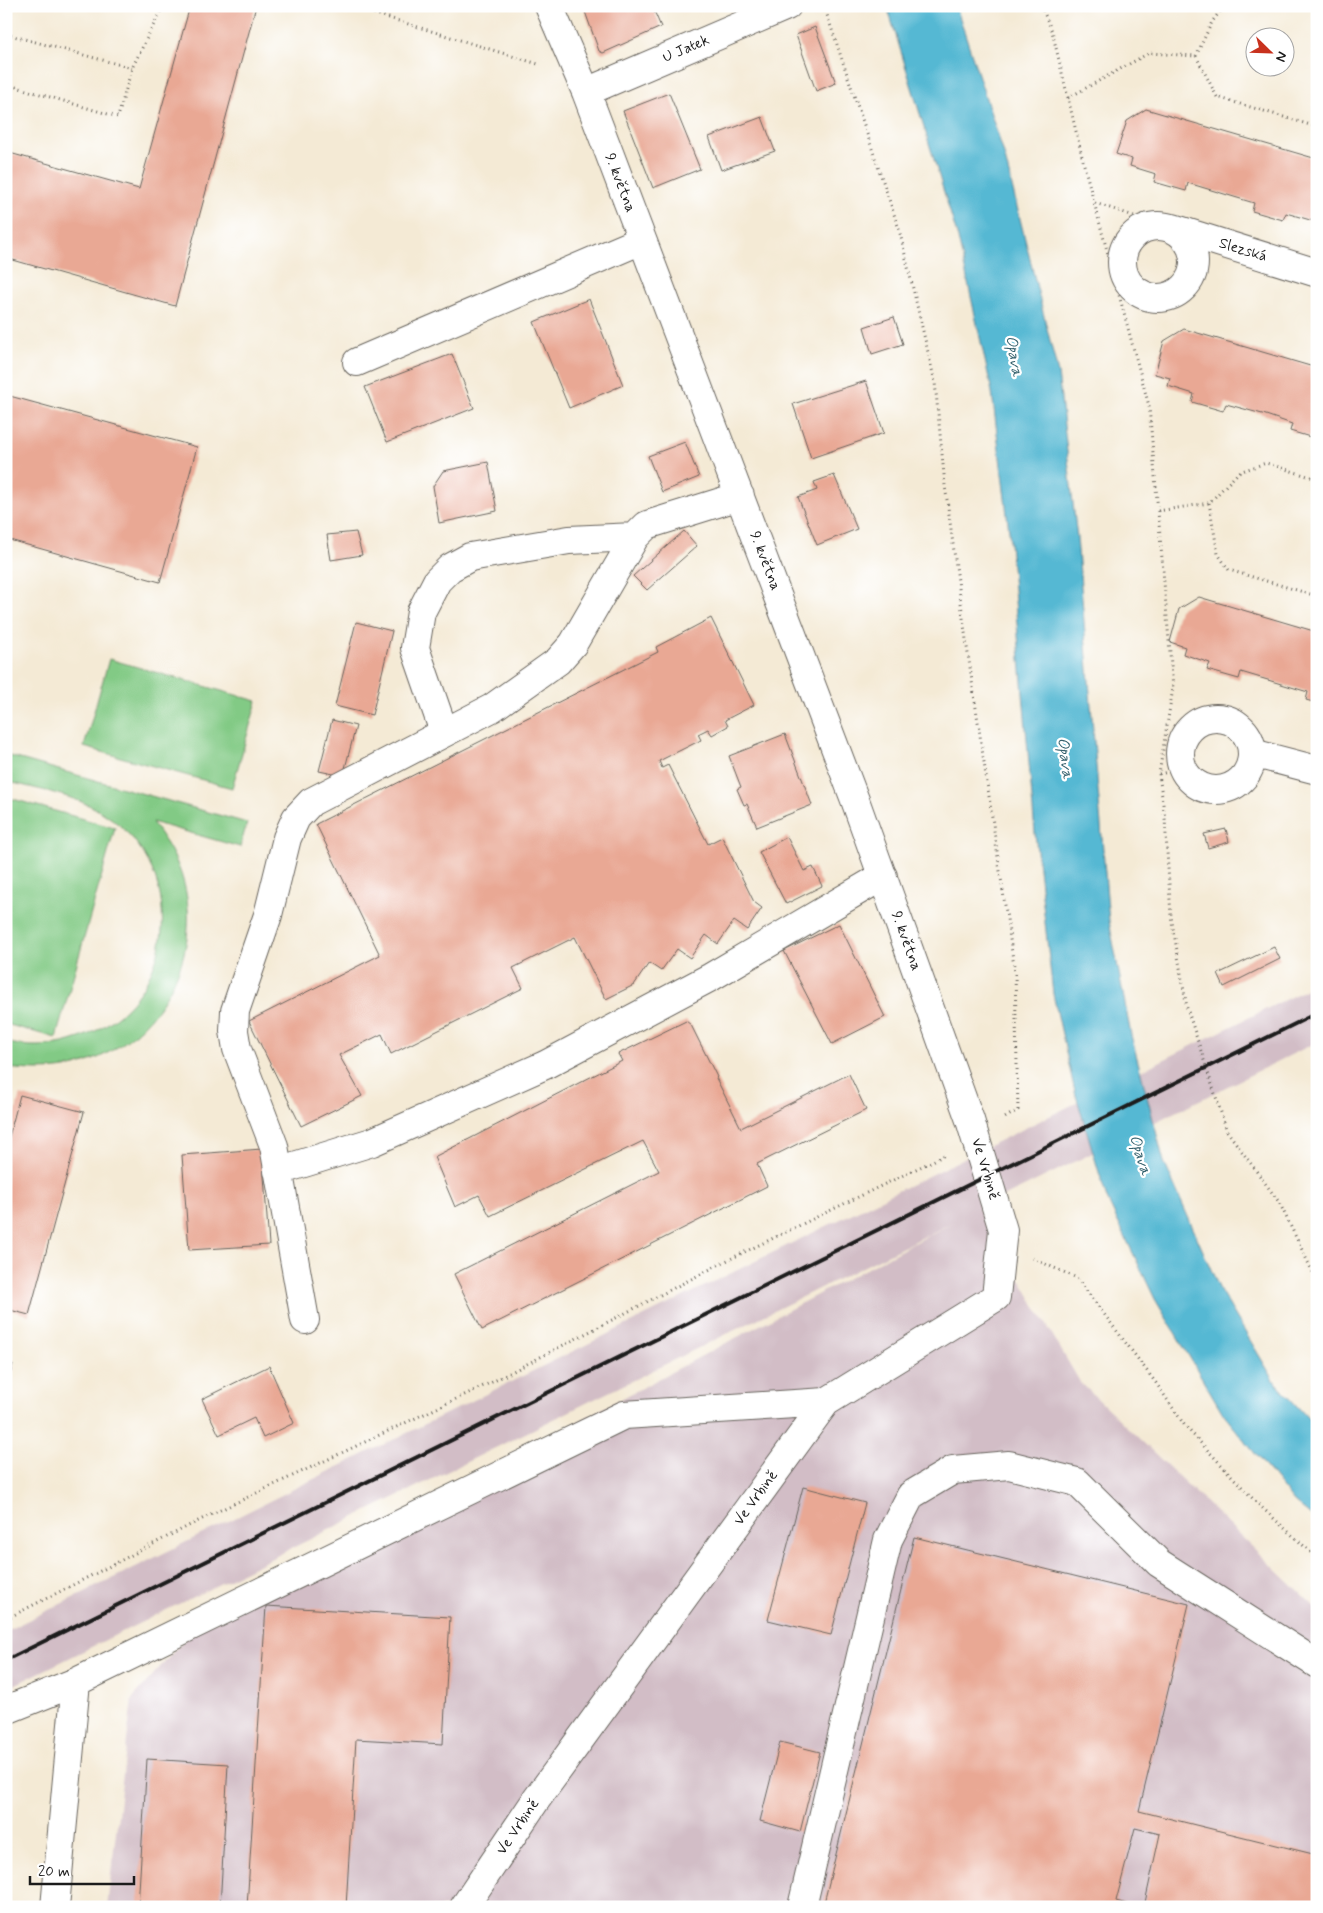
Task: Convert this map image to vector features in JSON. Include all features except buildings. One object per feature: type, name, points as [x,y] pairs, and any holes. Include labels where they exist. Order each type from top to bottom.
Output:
[{"type":"street","name":"9. května","points":[[549,6],[582,85],[740,496],[883,876],[973,1129]]},
{"type":"street","name":"U Jatek","points":[[582,85],[787,6]]},
{"type":"street","name":"Slezská","points":[[1168,227],[1317,273]]},
{"type":"street","points":[[357,362],[642,240]]},
{"type":"street","points":[[305,1320],[274,1146],[237,1049],[234,1031],[235,1011],[268,915],[287,838],[296,818],[311,802],[492,708],[558,661],[573,644],[635,537],[647,525],[740,496]]},
{"type":"street","points":[[444,732],[415,648],[421,612],[437,581],[450,568],[470,556],[569,540],[635,537]]},
{"type":"street","points":[[1204,720],[1226,720],[1236,724],[1245,732],[1252,753],[1251,765],[1245,776],[1236,784],[1225,789],[1212,790],[1200,787],[1190,780],[1171,772],[1180,758],[1181,745],[1186,735],[1204,720]]},
{"type":"street","points":[[1252,753],[1317,770]]},
{"type":"street","points":[[278,1171],[372,1142],[545,1065],[711,977],[883,876]]},
{"type":"street","name":"Ve Vrbině","points":[[464,1907],[536,1800],[826,1402],[996,1297],[1003,1230],[973,1129]]},
{"type":"street","points":[[6,1710],[76,1682],[624,1415],[826,1402]]},
{"type":"street","points":[[802,1907],[888,1540],[911,1495],[953,1470],[1009,1465],[1076,1482],[1159,1563],[1317,1664]]},
{"type":"street","points":[[56,1907],[76,1682]]},
{"type":"path","points":[[6,84],[118,117],[132,68],[163,6]]},
{"type":"path","points":[[350,6],[582,85]]},
{"type":"path","points":[[6,1619],[212,1514],[492,1382],[726,1261],[920,1168],[973,1129],[1018,1110],[1015,973],[966,647],[945,485],[935,382],[899,229],[824,6]]},
{"type":"path","points":[[1041,6],[1052,31],[1094,202],[1149,406],[1173,688],[1171,772],[1165,819],[1171,916],[1187,1008],[1226,1132],[1279,1202],[1317,1281]]},
{"type":"path","points":[[1196,56],[1212,22],[1224,6]]},
{"type":"path","points":[[6,34],[132,68]]},
{"type":"path","points":[[1068,98],[1149,53],[1196,56]]},
{"type":"path","points":[[1196,56],[1217,96],[1317,127]]},
{"type":"path","points":[[1094,202],[1168,227]]},
{"type":"path","points":[[1158,511],[1208,503],[1239,472],[1266,463],[1317,480]]},
{"type":"path","points":[[1208,503],[1218,554],[1229,570],[1317,596]]},
{"type":"path","points":[[1002,1245],[1077,1278],[1156,1383],[1185,1426],[1257,1503],[1317,1558]]},
{"type":"shaded area","points":[[1317,984],[1317,1042],[979,1209],[1080,1382],[1317,1609],[1317,1907],[107,1907],[132,1699],[199,1623],[956,1221],[6,1689],[6,1631]]},
{"type":"green space","points":[[109,659],[257,701],[232,788],[84,747]]},
{"type":"green space","points":[[6,755],[247,823],[240,847],[152,822],[174,856],[186,890],[188,920],[185,950],[176,978],[161,1004],[143,1027],[120,1046],[93,1060],[72,1067],[39,1070],[6,1068],[6,1042],[38,1046],[55,1045],[70,1041],[106,1025],[133,1001],[152,971],[161,938],[161,903],[152,869],[133,839],[103,813],[92,807],[69,797],[6,781]]},
{"type":"green space","points":[[6,797],[115,828],[56,1038],[6,1024]]},
{"type":"water","name":"Opava","points":[[887,6],[956,6],[1004,154],[1058,373],[1077,538],[1109,921],[1131,1035],[1164,1162],[1220,1290],[1275,1382],[1317,1428],[1317,1521],[1294,1502],[1224,1415],[1155,1299],[1107,1199],[1075,1092],[1053,994],[1035,833],[1009,531],[992,392],[958,238]]},
{"type":"railway","points":[[6,1660],[1317,1013]]}]
